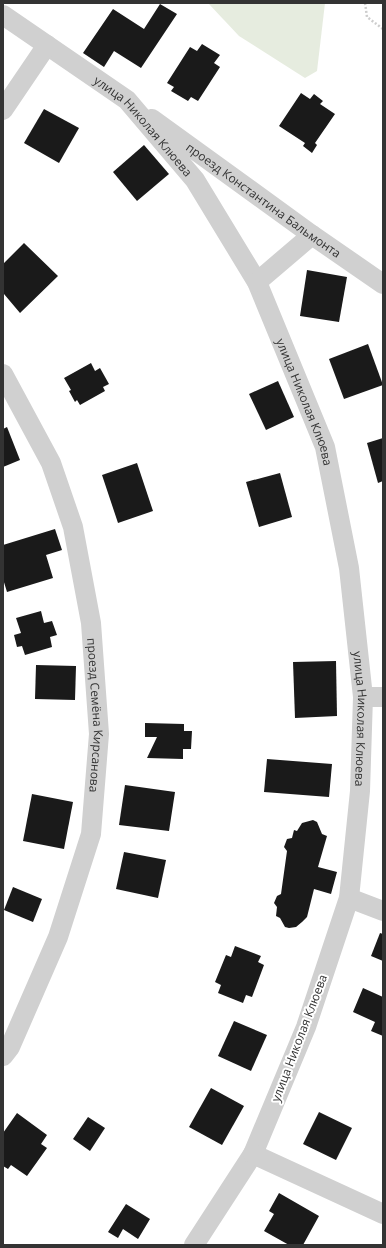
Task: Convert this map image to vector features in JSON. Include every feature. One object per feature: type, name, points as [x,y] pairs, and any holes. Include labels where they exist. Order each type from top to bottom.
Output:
[{"type":"street","name":"улица Николая Клюева","points":[[3,15],[127,100],[195,180],[257,282],[325,447],[348,568],[363,697],[360,791],[349,898],[306,1027],[253,1154],[194,1245]]},
{"type":"street","points":[[3,110],[47,45]]},
{"type":"street","name":"проезд Константина Бальмонта","points":[[127,100],[312,235],[383,284]]},
{"type":"street","points":[[257,282],[312,235]]},
{"type":"street","name":"проезд Семёна Кирсанова","points":[[3,374],[51,463],[73,527],[90,623],[99,734],[91,834],[58,937],[10,1047],[3,1056]]},
{"type":"street","points":[[363,697],[383,697]]},
{"type":"street","points":[[349,898],[383,911]]},
{"type":"street","points":[[253,1154],[383,1214]]},
{"type":"path","points":[[365,3],[367,17],[383,29]]},
{"type":"shaded area","points":[[208,3],[325,3],[317,71],[305,78],[239,36]]},
{"type":"building","points":[[160,4],[177,14],[141,68],[114,51],[104,67],[83,53],[113,9],[144,29]]},
{"type":"building","points":[[202,44],[220,55],[214,63],[220,67],[198,101],[191,97],[188,101],[171,91],[174,87],[167,83],[190,47],[197,51]]},
{"type":"building","points":[[301,93],[310,99],[314,94],[323,101],[320,104],[335,114],[315,143],[317,145],[312,153],[303,146],[305,143],[279,126]]},
{"type":"building","points":[[44,109],[79,128],[59,163],[24,143]]},
{"type":"building","points":[[144,145],[169,174],[137,201],[113,172]]},
{"type":"building","points":[[24,243],[58,276],[20,313],[4,294],[3,296],[3,264]]},
{"type":"building","points":[[307,270],[347,277],[339,322],[300,316]]},
{"type":"building","points":[[368,344],[383,385],[344,399],[329,359]]},
{"type":"building","points":[[91,363],[95,371],[100,368],[109,384],[103,387],[105,391],[80,405],[77,400],[75,402],[69,391],[71,390],[64,378]]},
{"type":"building","points":[[278,381],[294,417],[266,430],[249,394]]},
{"type":"building","points":[[7,427],[20,460],[3,467],[3,429]]},
{"type":"building","points":[[383,438],[383,481],[378,483],[367,443]]},
{"type":"building","points":[[137,463],[153,511],[118,523],[102,475]]},
{"type":"building","points":[[280,473],[292,517],[259,527],[246,482]]},
{"type":"building","points":[[55,529],[62,550],[46,555],[53,578],[7,592],[3,579],[3,545]]},
{"type":"building","points":[[41,611],[44,623],[52,621],[57,635],[50,637],[52,647],[25,655],[22,646],[17,647],[14,635],[21,633],[16,618]]},
{"type":"building","points":[[336,661],[337,716],[295,718],[293,662]]},
{"type":"building","points":[[36,665],[76,666],[75,700],[35,699]]},
{"type":"building","points":[[145,723],[184,724],[184,731],[192,731],[191,749],[183,749],[183,759],[147,758],[157,737],[145,737]]},
{"type":"building","points":[[267,759],[332,764],[329,797],[264,792]]},
{"type":"building","points":[[125,785],[175,792],[169,831],[119,825]]},
{"type":"building","points":[[32,794],[73,802],[64,849],[23,841]]},
{"type":"building","points":[[313,820],[317,822],[322,834],[327,836],[318,867],[337,872],[331,894],[314,889],[307,917],[296,927],[289,928],[285,927],[280,918],[276,916],[277,907],[274,903],[277,896],[281,894],[287,851],[284,847],[287,839],[292,838],[294,830],[297,831],[302,823]]},
{"type":"building","points":[[124,852],[166,860],[158,898],[116,889]]},
{"type":"building","points":[[13,887],[42,899],[33,922],[4,910]]},
{"type":"building","points":[[380,933],[383,934],[383,961],[371,956]]},
{"type":"building","points":[[235,946],[261,956],[258,962],[264,965],[252,997],[246,995],[243,1003],[218,993],[221,985],[215,982],[226,955],[231,957]]},
{"type":"building","points":[[363,988],[383,997],[383,1036],[371,1031],[375,1022],[353,1012]]},
{"type":"building","points":[[234,1021],[267,1035],[251,1071],[218,1056]]},
{"type":"building","points":[[211,1088],[244,1106],[222,1145],[189,1127]]},
{"type":"building","points":[[319,1112],[352,1128],[336,1160],[303,1144]]},
{"type":"building","points":[[17,1113],[47,1135],[41,1144],[47,1148],[27,1176],[11,1165],[8,1169],[3,1166],[3,1133]]},
{"type":"building","points":[[88,1117],[105,1128],[90,1151],[73,1139]]},
{"type":"building","points":[[279,1193],[319,1216],[303,1245],[289,1245],[264,1231],[274,1214],[269,1211]]},
{"type":"building","points":[[126,1204],[150,1219],[138,1239],[123,1229],[118,1238],[108,1232]]}]
